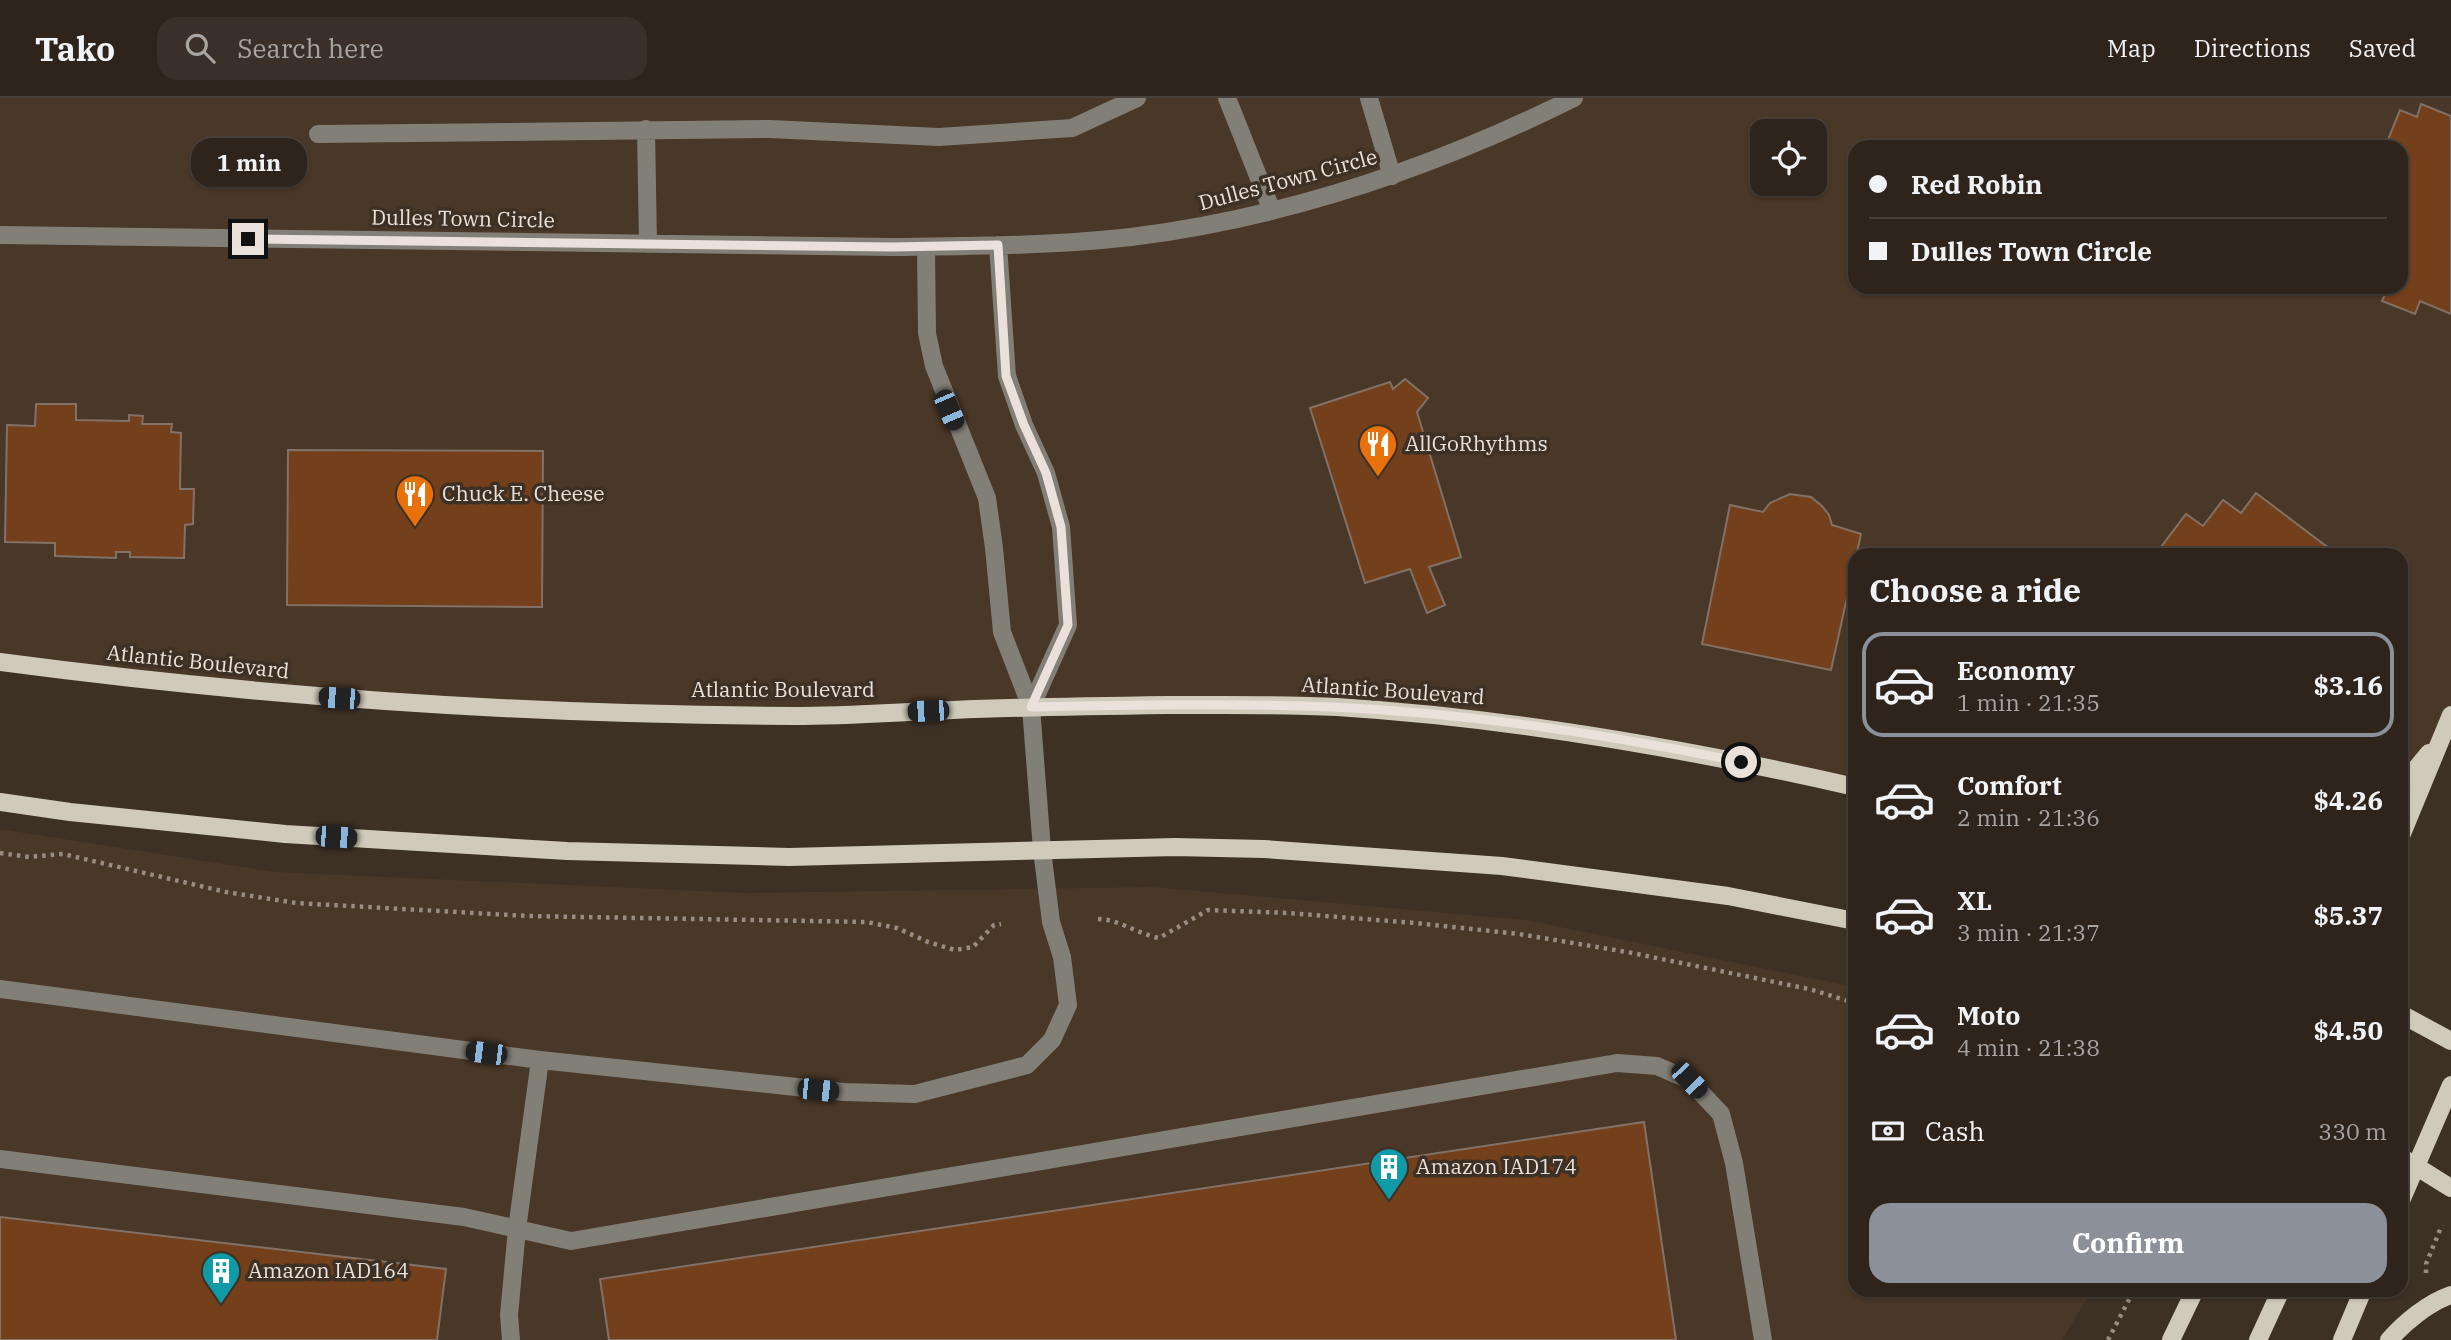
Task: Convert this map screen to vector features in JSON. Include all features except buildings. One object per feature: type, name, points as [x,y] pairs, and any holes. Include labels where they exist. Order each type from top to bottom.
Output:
[{"type":"main road","name":"Atlantic Boulevard","points":[[0,663],[299,695],[605,713],[799,716],[1031,707],[1322,707],[1464,718],[1546,728],[1672,748],[1848,786]]},
{"type":"main road","points":[[2408,819],[2451,715]]},
{"type":"main road","points":[[2408,778],[2442,737]]},
{"type":"main road","points":[[0,802],[70,812],[285,834],[567,851],[789,857],[1175,847],[1264,849],[1502,866],[1728,896],[1848,920]]},
{"type":"main road","points":[[2408,1018],[2451,1041]]},
{"type":"main road","points":[[2451,1085],[2408,1162],[2451,1188]]},
{"type":"main road","points":[[2389,1340],[2400,1328],[2438,1300],[2451,1295]]},
{"type":"main road","points":[[2173,1337],[2183,1297]]},
{"type":"main road","points":[[2173,1337],[2192,1297]]},
{"type":"main road","points":[[2258,1340],[2278,1297]]},
{"type":"main road","points":[[2342,1340],[2360,1297]]},
{"type":"street","points":[[317,134],[770,129],[963,136],[1072,128],[1137,98]]},
{"type":"street","points":[[1227,98],[1272,211]]},
{"type":"street","points":[[1369,98],[1392,176]]},
{"type":"street","name":"Dulles Town Circle","points":[[0,235],[926,247],[1129,237],[1198,227],[1272,211],[1392,176],[1444,157],[1574,98]]},
{"type":"street","points":[[646,129],[648,244]]},
{"type":"street","points":[[998,245],[1006,376],[1046,473],[1061,527],[1068,625],[1031,707]]},
{"type":"street","points":[[0,989],[540,1060],[844,1093],[915,1094],[1027,1065],[1052,1040],[1068,1005],[1062,957],[1051,922],[1042,850],[1031,707],[1002,632],[986,498],[934,366],[927,333],[926,247]]},
{"type":"street","points":[[511,1340],[509,1315],[517,1229],[540,1060]]},
{"type":"street","points":[[0,1159],[464,1217],[571,1241],[1617,1063],[1657,1066],[1689,1080],[1721,1114],[1734,1163],[1763,1340]]},
{"type":"path","points":[[0,853],[29,857],[63,854],[226,892],[296,903],[528,916],[866,922],[897,928],[928,943],[955,950],[973,947],[994,925],[1001,925]]},
{"type":"path","points":[[1097,919],[1105,919],[1142,935],[1159,938],[1208,910],[1288,913],[1519,934],[1666,960],[1808,989],[1848,1001]]},
{"type":"path","points":[[2427,1281],[2426,1264],[2442,1224]]},
{"type":"path","points":[[2108,1340],[2130,1297]]},
{"type":"shaded area","points":[[0,98],[2451,98],[2451,715],[2408,819],[2408,548],[1848,548],[1848,785],[1765,766],[1335,707],[605,713],[0,662]]},
{"type":"shaded area","points":[[0,829],[275,872],[747,893],[1153,887],[1526,920],[1848,986],[1848,1297],[2088,1297],[2062,1340],[0,1340]]},
{"type":"place","name":"AllGoRhythms","points":[[1378,478]]},
{"type":"place","name":"Chuck E. Cheese","points":[[415,528]]},
{"type":"place","name":"Amazon IAD174","points":[[1389,1201]]},
{"type":"place","name":"Amazon IAD164","points":[[221,1305]]},
{"type":"route","points":[[248,239],[892,247],[998,245],[1006,376],[1046,473],[1061,527],[1068,625],[1031,707],[1335,707],[1546,728],[1741,762]]}]
